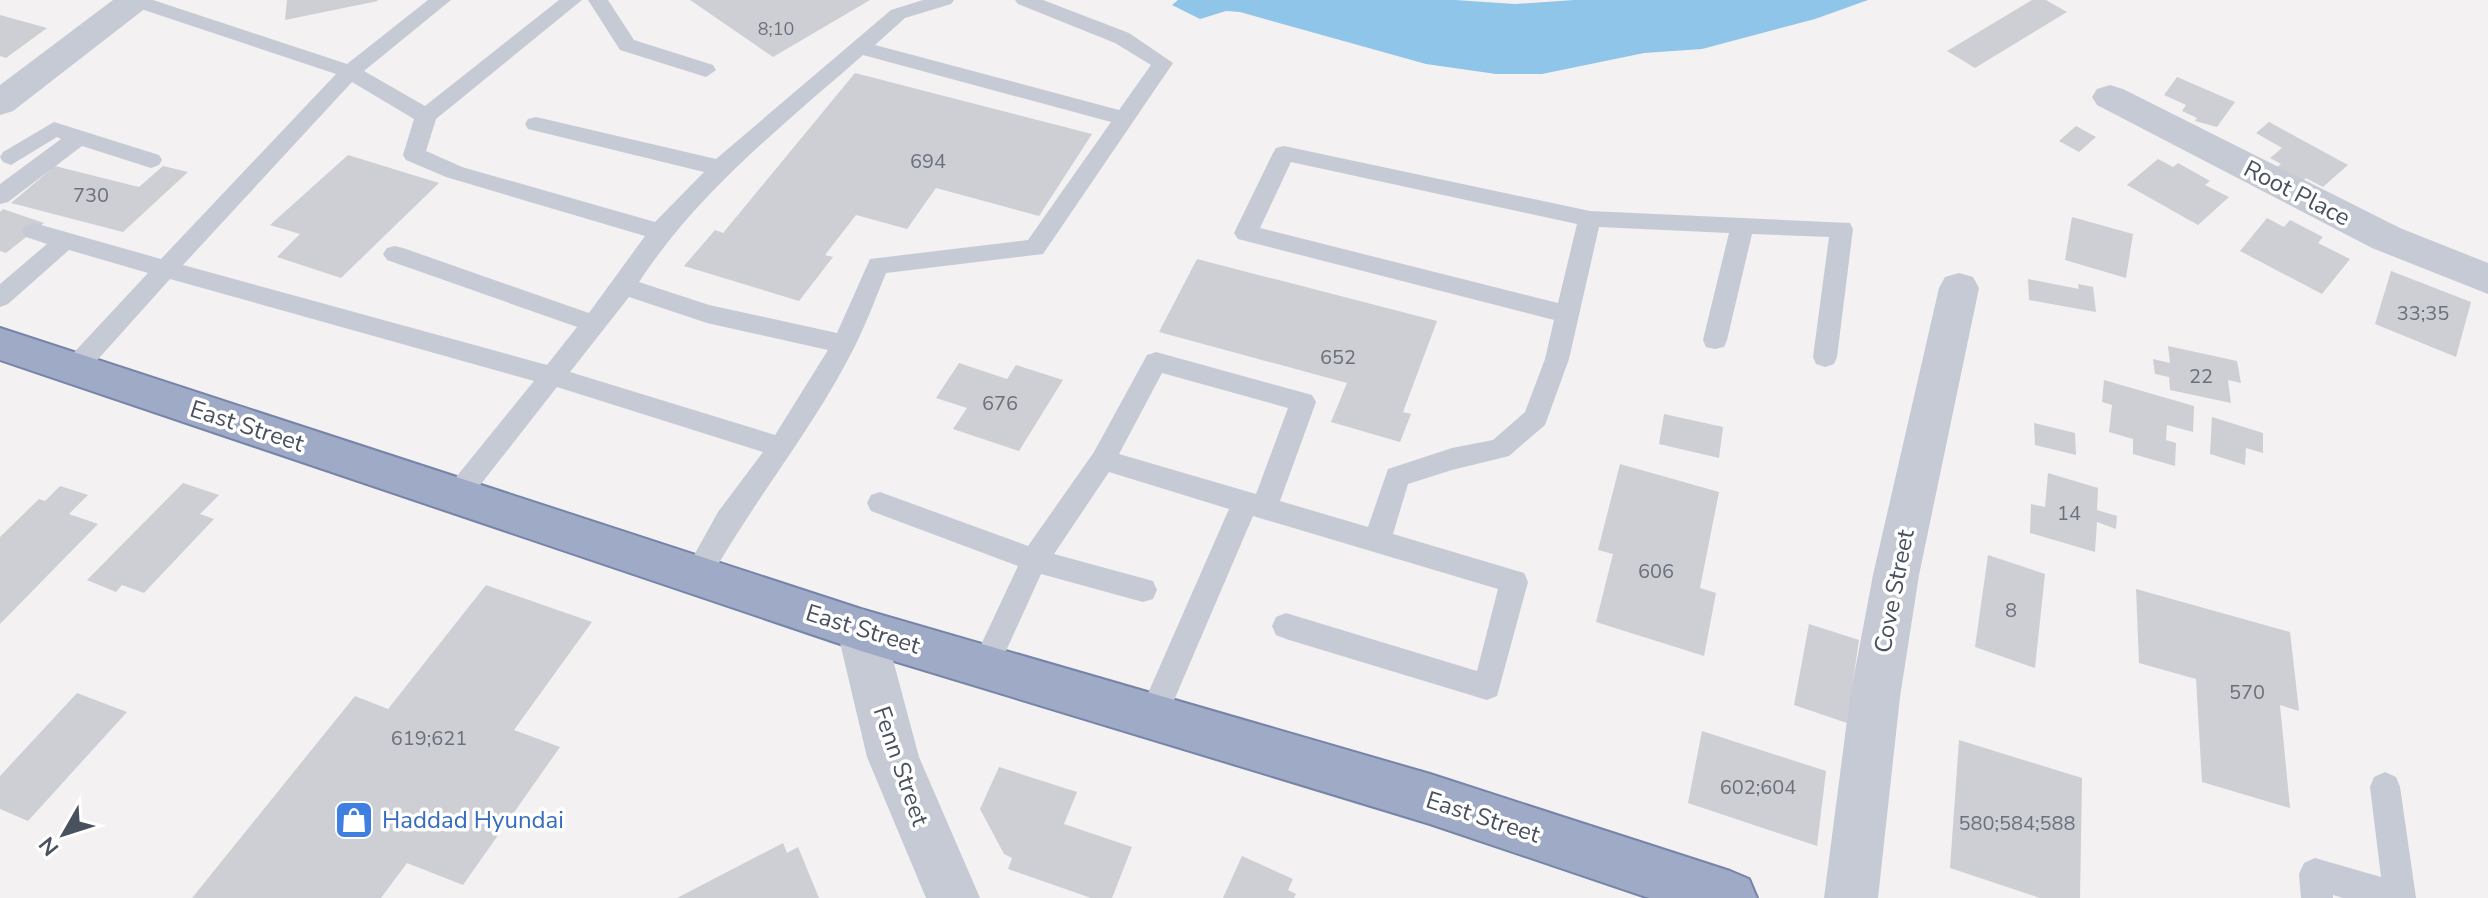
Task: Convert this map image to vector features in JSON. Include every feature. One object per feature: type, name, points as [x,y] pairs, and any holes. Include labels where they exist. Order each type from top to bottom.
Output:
[{"type":"highway","name":"East Street","points":[[0,344],[861,630],[1430,799],[1730,898]]},
{"type":"street","points":[[4,96],[134,0]]},
{"type":"street","name":"Root Place","points":[[2110,97],[2386,238],[2488,279]]},
{"type":"street","name":"Cove Street","points":[[1851,898],[1875,697],[1896,575],[1959,288]]},
{"type":"street","name":"Fenn Street","points":[[861,630],[893,757],[953,898]]},
{"type":"lane","points":[[134,0],[350,72],[426,116]]},
{"type":"lane","points":[[182,16],[200,0]]},
{"type":"lane","points":[[74,369],[350,72],[441,0]]},
{"type":"lane","points":[[572,0],[426,116],[414,155],[454,172],[660,232]]},
{"type":"lane","points":[[598,0],[627,45],[706,70]]},
{"type":"lane","points":[[457,495],[624,286],[660,232],[720,168],[898,14],[944,0]]},
{"type":"lane","points":[[697,576],[728,520],[781,447],[844,344],[878,265],[1035,248],[1163,63],[1122,38],[1025,0]]},
{"type":"lane","points":[[861,48],[1126,119]]},
{"type":"lane","points":[[536,124],[720,168]]},
{"type":"lane","points":[[4,159],[54,129],[151,160]]},
{"type":"lane","points":[[0,196],[77,138]]},
{"type":"lane","points":[[1567,314],[1246,233],[1284,153],[1590,219],[1842,229],[1825,357]]},
{"type":"lane","points":[[1377,541],[1397,477],[1452,459],[1500,449],[1536,418],[1557,359],[1590,219]]},
{"type":"lane","points":[[1715,340],[1742,225]]},
{"type":"lane","points":[[34,231],[552,376],[781,447]]},
{"type":"lane","points":[[0,298],[65,241]]},
{"type":"lane","points":[[395,254],[594,324]]},
{"type":"lane","points":[[0,266],[26,276]]},
{"type":"lane","points":[[624,286],[707,314],[844,344]]},
{"type":"lane","points":[[985,666],[1034,560],[1103,460],[1156,362],[1303,402],[1153,716]]},
{"type":"lane","points":[[1103,460],[1514,582],[1487,687],[1286,626]]},
{"type":"lane","points":[[880,503],[1034,560],[1143,590]]},
{"type":"lane","points":[[2330,892],[2400,898],[2385,787]]},
{"type":"water","points":[[1178,0],[1455,0],[1515,4],[1574,0],[1868,0],[1815,19],[1702,49],[1644,53],[1542,74],[1496,74],[1426,64],[1240,12],[1226,11],[1200,19],[1172,5]]},
{"type":"building","points":[[287,0],[377,0],[378,1],[285,20]]},
{"type":"building","points":[[690,0],[870,0],[773,57]]},
{"type":"building","points":[[2032,0],[2046,0],[2067,12],[1975,68],[1947,51]]},
{"type":"building","points":[[0,15],[47,28],[6,58],[0,56]]},
{"type":"building","points":[[855,73],[1092,134],[1039,216],[936,188],[907,229],[856,215],[825,255],[833,257],[799,301],[684,266],[715,230],[723,233]]},
{"type":"building","points":[[2177,77],[2235,102],[2217,127],[2195,121],[2197,118],[2182,111],[2186,105],[2164,95]]},
{"type":"building","points":[[2269,122],[2348,165],[2323,187],[2306,178],[2298,185],[2272,171],[2281,164],[2270,158],[2282,148],[2256,133]]},
{"type":"building","points":[[2076,126],[2096,137],[2079,152],[2059,141]]},
{"type":"building","points":[[348,155],[439,183],[341,278],[277,257],[300,234],[270,225]]},
{"type":"building","points":[[2158,159],[2173,167],[2178,163],[2210,181],[2205,185],[2229,197],[2198,225],[2127,185]]},
{"type":"building","points":[[55,166],[139,187],[163,166],[188,172],[123,232],[11,203]]},
{"type":"building","points":[[3,209],[44,223],[6,253],[0,251],[0,212]]},
{"type":"building","points":[[2072,217],[2133,234],[2126,278],[2065,260]]},
{"type":"building","points":[[2267,218],[2284,227],[2290,220],[2323,237],[2318,243],[2350,259],[2322,294],[2240,251]]},
{"type":"building","points":[[1197,259],[1437,321],[1403,412],[1411,414],[1400,442],[1331,422],[1347,383],[1159,332]]},
{"type":"building","points":[[2391,271],[2471,302],[2456,357],[2375,324]]},
{"type":"building","points":[[2028,279],[2079,289],[2078,284],[2093,287],[2096,312],[2029,300]]},
{"type":"building","points":[[2168,346],[2237,361],[2241,383],[2228,380],[2231,403],[2170,390],[2169,377],[2155,374],[2153,359],[2170,363]]},
{"type":"building","points":[[959,363],[1007,379],[1016,365],[1063,380],[1019,451],[953,429],[967,408],[936,398]]},
{"type":"building","points":[[2104,380],[2194,406],[2193,432],[2167,425],[2166,440],[2176,443],[2175,466],[2133,454],[2133,439],[2109,432],[2112,405],[2102,402]]},
{"type":"building","points":[[1664,414],[1723,427],[1719,458],[1659,444]]},
{"type":"building","points":[[2212,417],[2263,433],[2263,453],[2246,448],[2245,465],[2210,454]]},
{"type":"building","points":[[2034,423],[2075,433],[2076,455],[2035,445]]},
{"type":"building","points":[[1620,464],[1719,492],[1700,588],[1716,593],[1704,656],[1596,622],[1613,554],[1598,550]]},
{"type":"building","points":[[2048,473],[2098,488],[2097,510],[2117,516],[2116,529],[2097,522],[2095,552],[2030,533],[2031,504],[2045,507]]},
{"type":"building","points":[[183,483],[219,495],[200,514],[214,519],[144,593],[122,585],[116,592],[87,580]]},
{"type":"building","points":[[60,486],[88,495],[69,514],[98,524],[0,624],[0,537],[39,499],[45,501]]},
{"type":"building","points":[[1988,555],[2045,574],[2035,668],[1975,647]]},
{"type":"building","points":[[486,585],[592,622],[514,730],[560,747],[463,885],[407,863],[381,898],[192,898],[355,696],[388,709]]},
{"type":"building","points":[[2136,589],[2290,632],[2299,711],[2280,705],[2290,808],[2202,782],[2196,679],[2139,663]]},
{"type":"building","points":[[1809,624],[1859,640],[1847,723],[1794,705]]},
{"type":"building","points":[[77,693],[127,712],[28,821],[0,809],[0,776]]},
{"type":"building","points":[[1702,731],[1826,771],[1817,846],[1688,803]]},
{"type":"building","points":[[1959,740],[2082,778],[2080,898],[2040,898],[1950,868]]},
{"type":"building","points":[[999,767],[1077,792],[1064,824],[1132,847],[1112,898],[1091,898],[1008,869],[1012,858],[1004,854],[980,809]]},
{"type":"building","points":[[783,843],[787,853],[798,847],[819,898],[677,898]]},
{"type":"building","points":[[1242,856],[1293,879],[1288,890],[1296,894],[1294,898],[1223,898]]},
{"type":"place","name":"Haddad Hyundai","points":[[354,820]]}]
